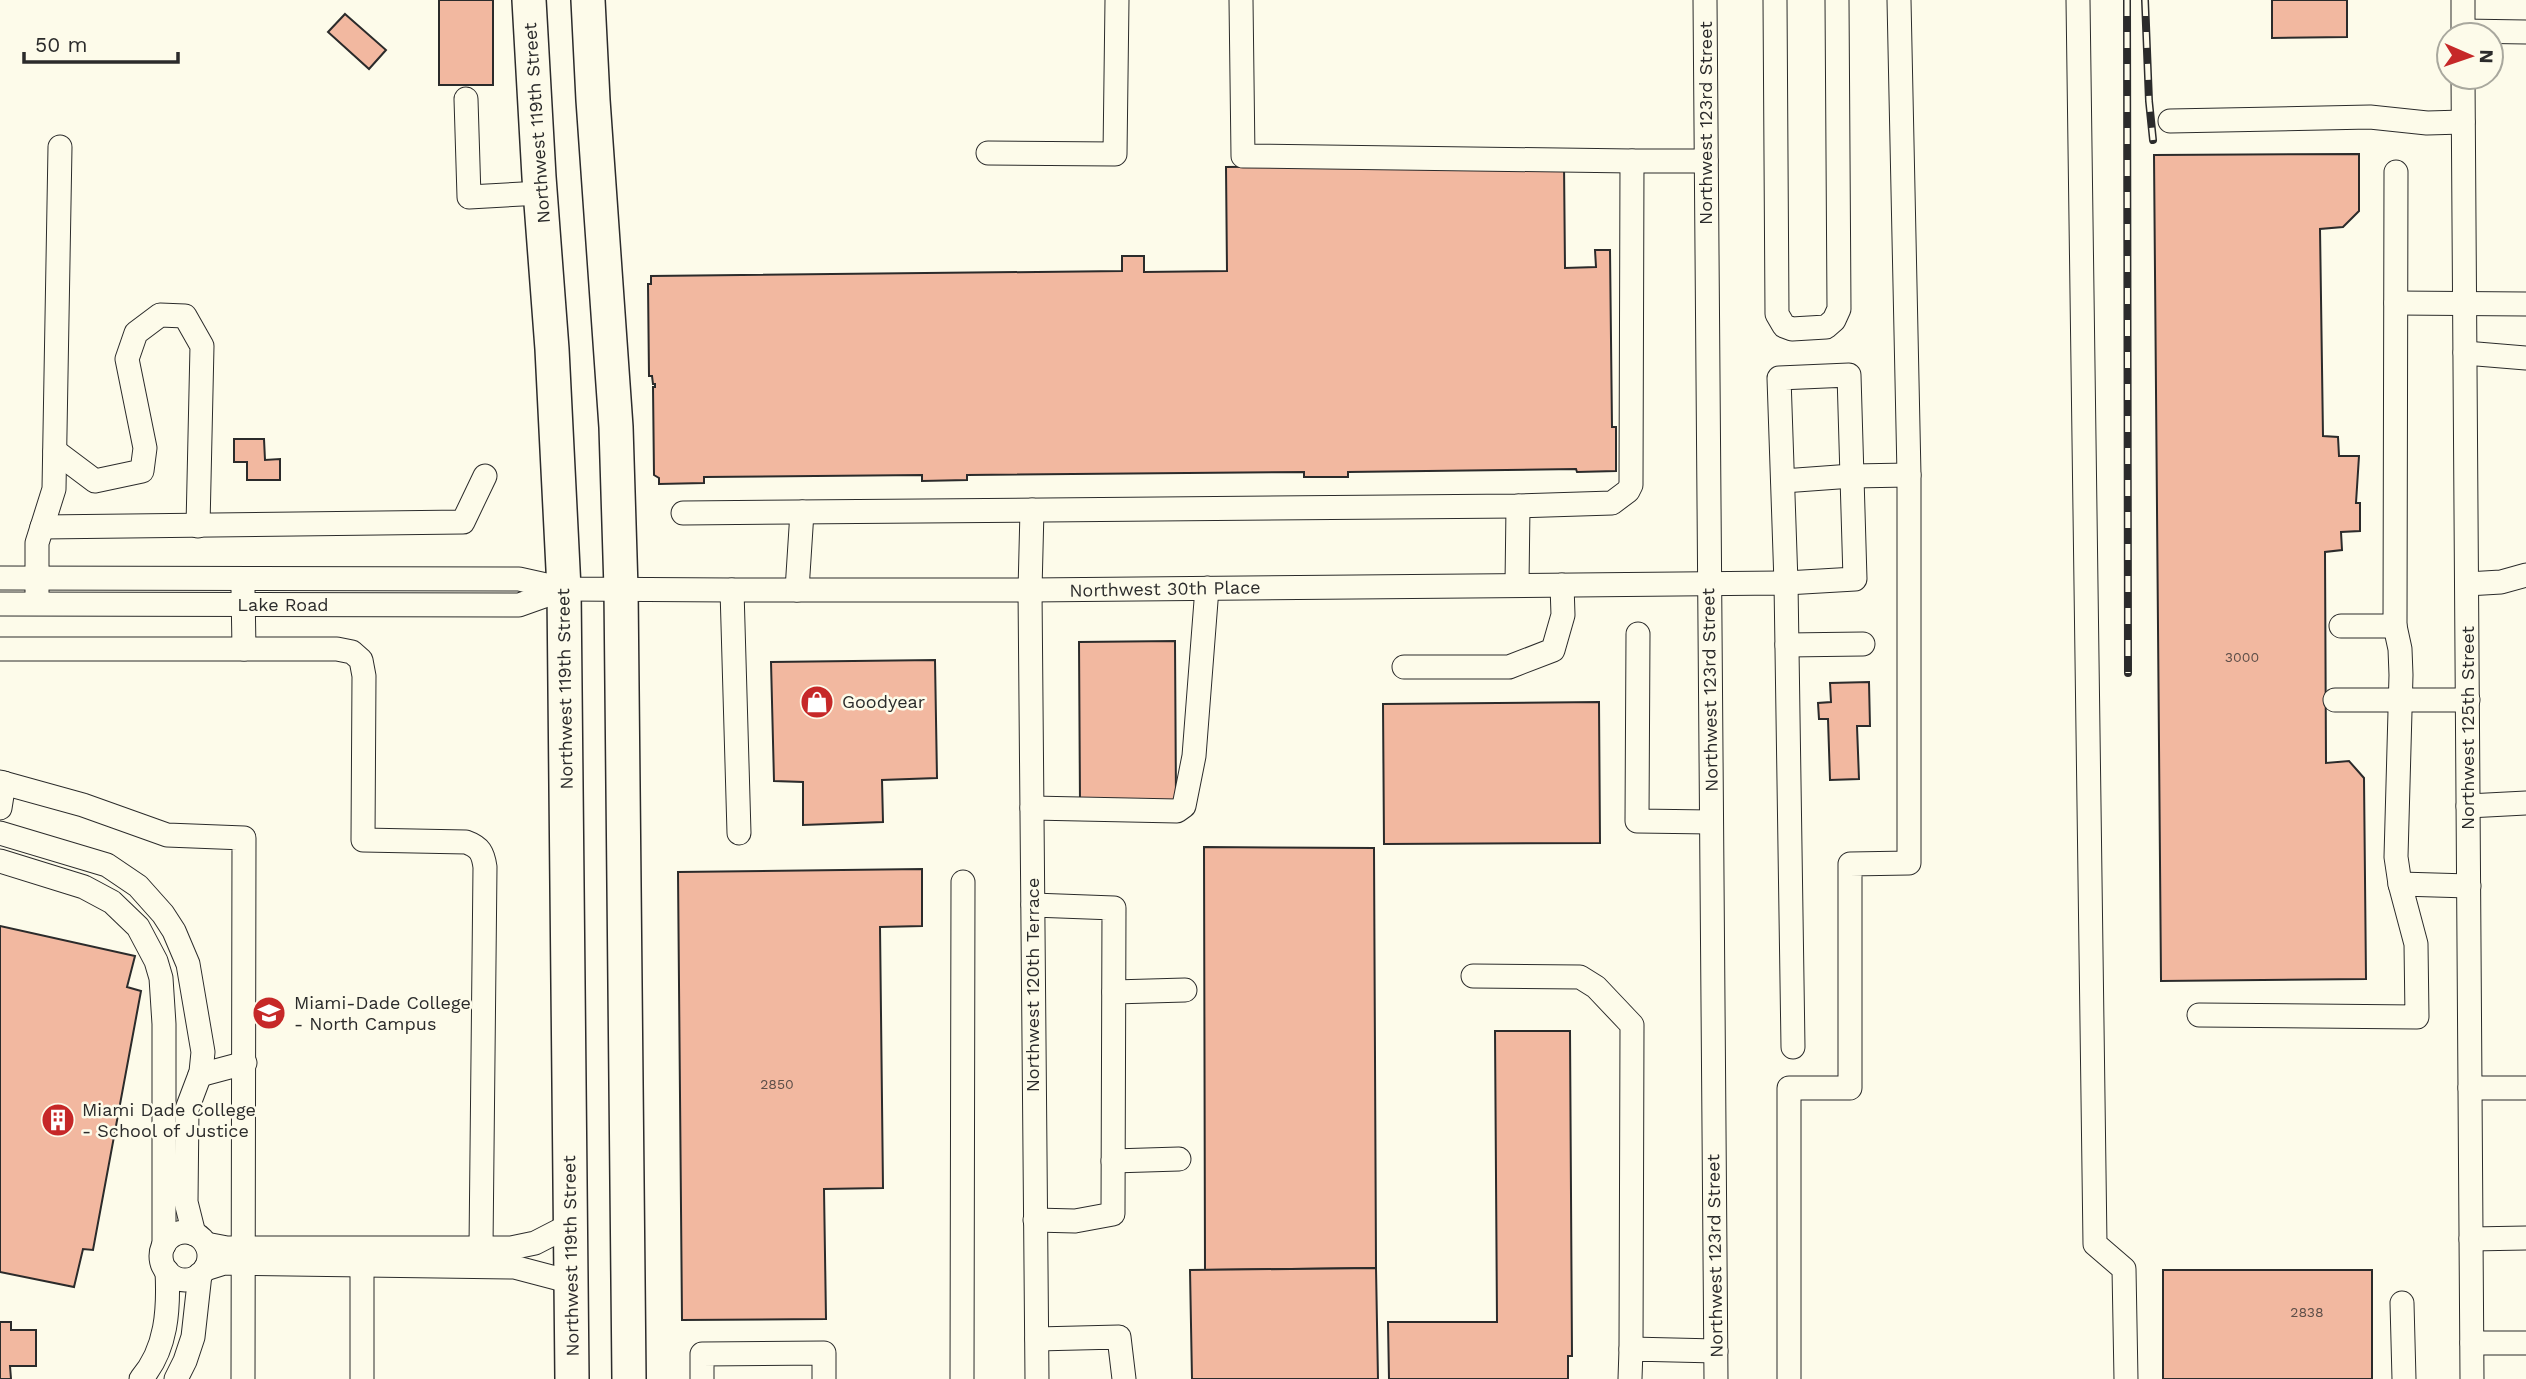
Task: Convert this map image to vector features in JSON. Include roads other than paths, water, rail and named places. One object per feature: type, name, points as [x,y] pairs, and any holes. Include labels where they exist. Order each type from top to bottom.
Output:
[{"type":"highway","name":"Northwest 119th Street","points":[[529,0],[552,349],[564,589],[572,1379]]},
{"type":"highway","points":[[589,0],[593,100],[616,427],[621,589],[629,1379]]},
{"type":"street","points":[[988,153],[1115,155],[1117,0]]},
{"type":"street","points":[[1241,0],[1243,156],[1706,161]]},
{"type":"street","name":"Northwest 123rd Street","points":[[1705,0],[1716,1379]]},
{"type":"street","points":[[1775,0],[1777,314],[1784,326],[1792,329],[1826,327],[1834,320],[1839,309],[1837,0]]},
{"type":"street","points":[[1789,1379],[1789,1088],[1850,1088],[1850,864],[1909,863],[1909,475],[1899,0]]},
{"type":"street","points":[[2078,0],[2095,1244],[2124,1269],[2126,1379]]},
{"type":"street","points":[[2463,0],[2463,21]]},
{"type":"street","points":[[2505,32],[2526,32]]},
{"type":"street","name":"Northwest 125th Street","points":[[2463,91],[2472,1379]]},
{"type":"street","points":[[466,99],[469,197],[541,193]]},
{"type":"street","points":[[2171,121],[2370,117],[2427,123],[2463,122]]},
{"type":"street","points":[[37,604],[37,543],[54,488],[60,146]]},
{"type":"street","points":[[683,513],[1612,503],[1628,492],[1631,485],[1632,161]]},
{"type":"street","points":[[2199,1015],[2417,1017],[2416,944],[2396,858],[2400,649],[2395,626],[2396,172]]},
{"type":"street","points":[[2396,303],[2526,304]]},
{"type":"street","points":[[55,451],[95,481],[142,471],[145,448],[127,359],[136,333],[160,315],[185,316],[202,346],[198,526]]},
{"type":"street","points":[[2465,353],[2526,358]]},
{"type":"street","points":[[1793,1047],[1786,583],[1779,378],[1849,375],[1852,476]]},
{"type":"street","points":[[1783,481],[1909,475]]},
{"type":"street","points":[[42,527],[463,523],[485,476]]},
{"type":"street","name":"Northwest 30th Place","points":[[621,589],[1030,590],[1786,583],[1855,579],[1852,476]]},
{"type":"street","points":[[1517,585],[1518,506]]},
{"type":"street","name":"Northwest 120th Terrace","points":[[1032,510],[1030,590],[1037,1379]]},
{"type":"street","points":[[797,590],[802,512]]},
{"type":"street","points":[[2467,584],[2501,582],[2526,575]]},
{"type":"street","name":"Lake Road","points":[[0,578],[519,579],[564,589],[621,589]]},
{"type":"street","points":[[243,579],[244,649]]},
{"type":"street","points":[[1404,667],[1509,667],[1553,650],[1563,615],[1562,584]]},
{"type":"street","points":[[1032,808],[1177,811],[1184,806],[1194,756],[1207,588]]},
{"type":"street","name":"Lake Road","points":[[0,604],[519,605],[564,589]]},
{"type":"street","points":[[732,590],[739,833]]},
{"type":"street","points":[[2341,626],[2395,626]]},
{"type":"street","points":[[1638,634],[1637,821],[1711,822]]},
{"type":"street","points":[[1787,645],[1863,644]]},
{"type":"street","points":[[0,649],[337,649],[358,655],[364,676],[363,840],[466,842],[477,846],[483,854],[481,1247]]},
{"type":"street","points":[[2335,700],[2468,700]]},
{"type":"street","points":[[0,808],[2,782],[93,809],[167,835],[244,838],[243,1379]]},
{"type":"street","points":[[2468,806],[2526,803]]},
{"type":"street","points":[[0,833],[107,865],[138,886],[163,914],[182,949],[191,978],[202,1050],[200,1075],[187,1109],[187,1209],[209,1257],[203,1271],[193,1337],[176,1379]]},
{"type":"street","points":[[0,861],[84,887],[112,902],[138,928],[156,961],[162,985],[164,1020],[162,1260],[167,1271],[168,1307],[163,1335],[151,1365],[141,1379]]},
{"type":"street","points":[[962,1379],[963,882]]},
{"type":"street","points":[[2400,884],[2469,886]]},
{"type":"street","points":[[1033,905],[1114,908],[1113,1214],[1075,1222],[1035,1220]]},
{"type":"street","points":[[1473,976],[1580,976],[1596,987],[1632,1025],[1630,1379]]},
{"type":"street","points":[[1114,992],[1185,990]]},
{"type":"street","points":[[164,1020],[182,1014],[197,1018]]},
{"type":"street","points":[[202,1050],[233,1056],[245,1063]]},
{"type":"street","points":[[200,1075],[245,1063]]},
{"type":"street","points":[[2470,1088],[2526,1088]]},
{"type":"street","points":[[1114,1161],[1180,1159]]},
{"type":"street","points":[[167,1271],[183,1280],[243,1256],[523,1247],[570,1225]]},
{"type":"street","points":[[164,1245],[176,1234],[183,1232],[243,1256],[514,1267],[571,1282]]},
{"type":"street","points":[[2471,1238],[2526,1238]]},
{"type":"street","points":[[362,1261],[362,1379]]},
{"type":"street","points":[[2402,1303],[2404,1379]]},
{"type":"street","points":[[1037,1339],[1119,1337],[1124,1379]]},
{"type":"street","points":[[2472,1342],[2526,1343]]},
{"type":"street","points":[[1631,1349],[1716,1351]]},
{"type":"street","points":[[702,1379],[702,1354],[824,1353],[824,1379]]},
{"type":"railway","points":[[2127,0],[2128,673]]},
{"type":"railway","points":[[2145,0],[2153,140]]},
{"type":"place","name":"Goodyear","points":[[817,702]]},
{"type":"place","name":"Miami-Dade College - North Campus","points":[[269,1013]]},
{"type":"place","name":"Miami Dade College - School of Justice","points":[[58,1120]]}]
